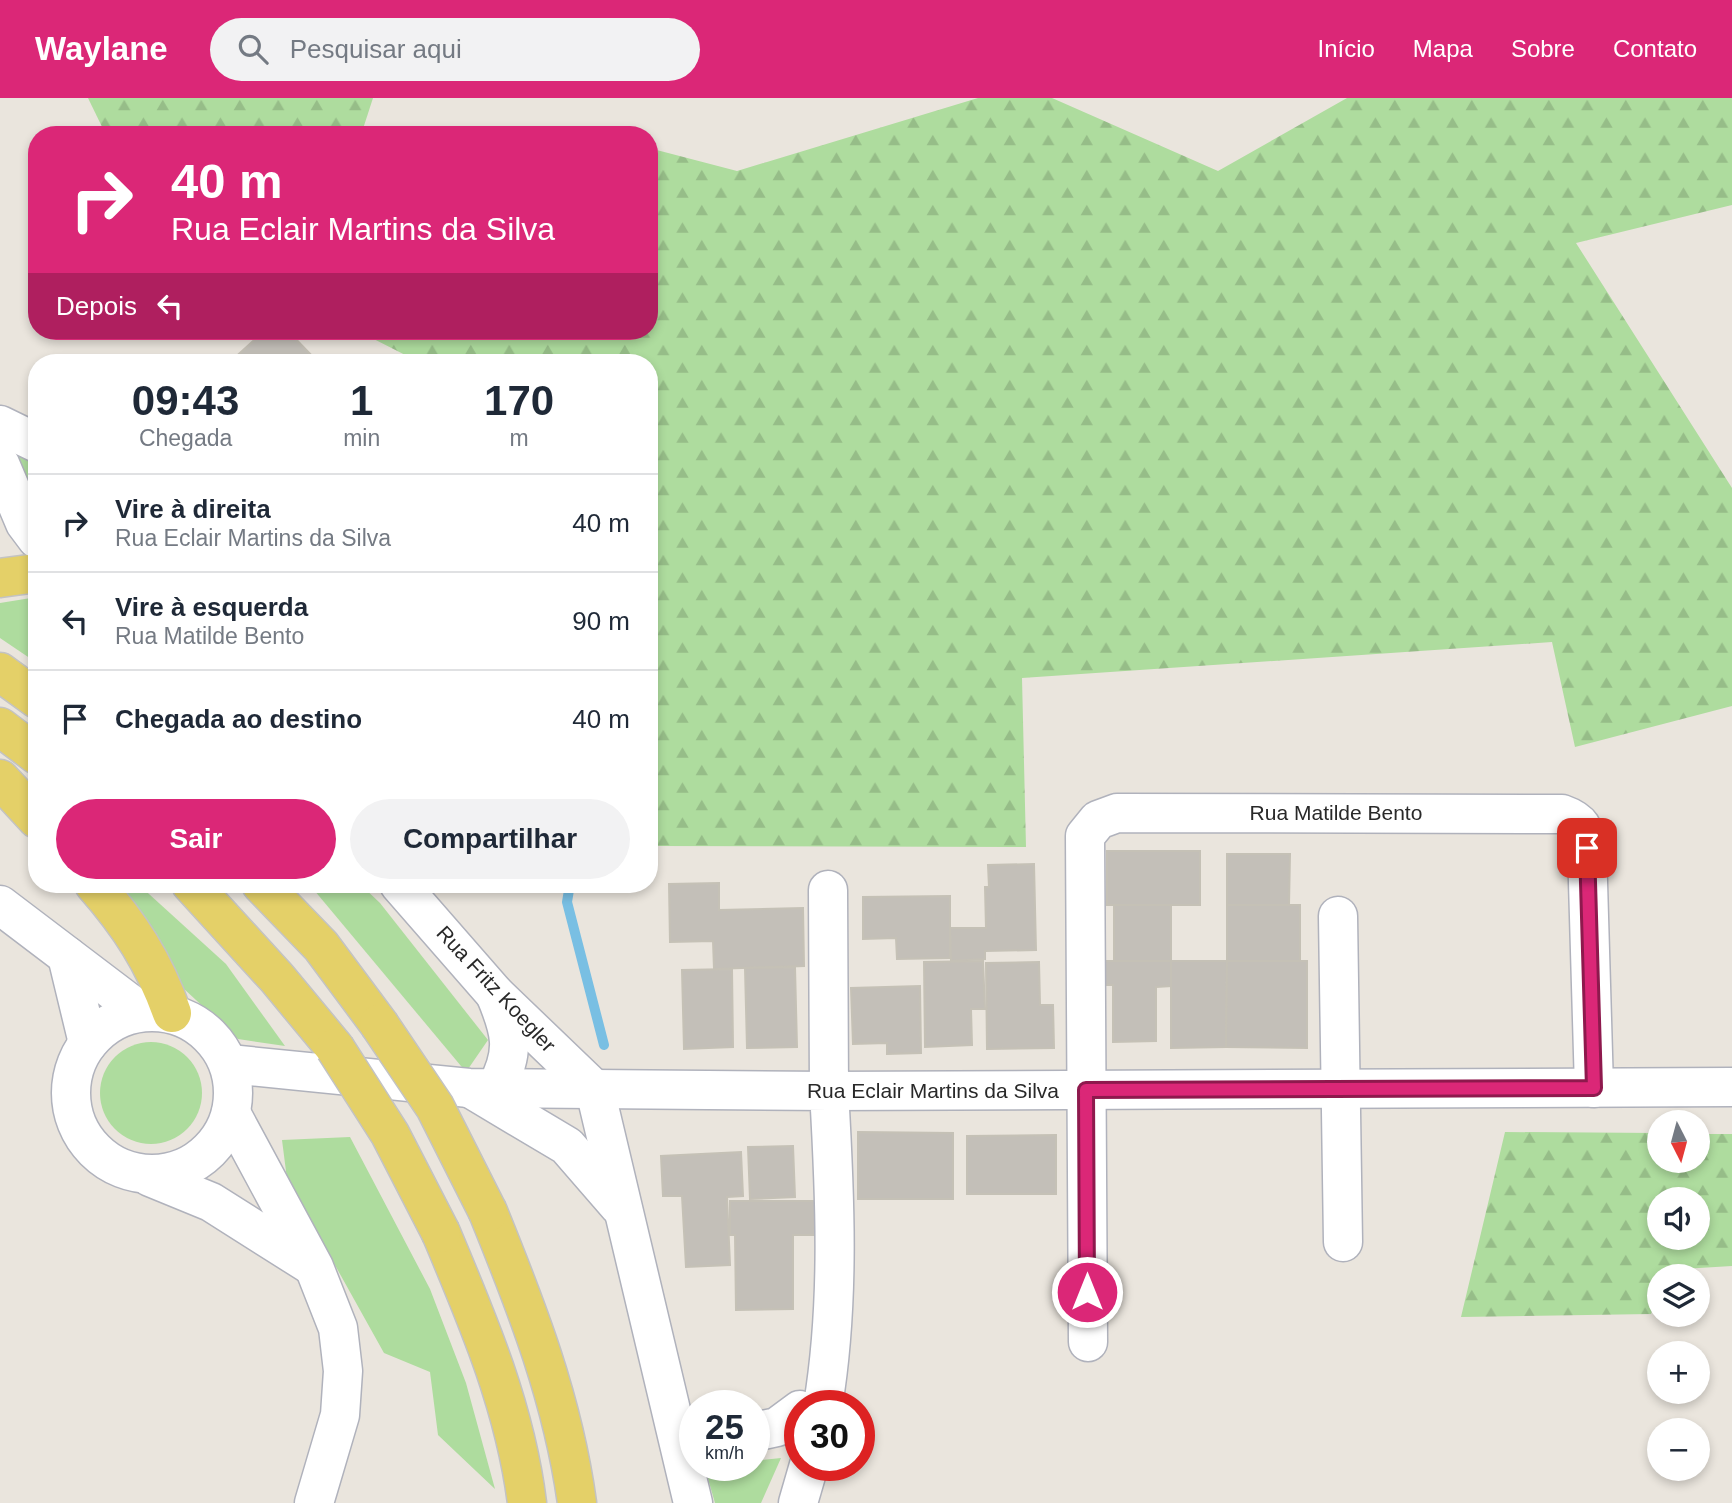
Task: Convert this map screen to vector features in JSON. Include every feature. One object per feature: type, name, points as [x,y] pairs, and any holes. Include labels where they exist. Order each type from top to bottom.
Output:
[{"type":"main road","points":[[0,578],[28,574]]},
{"type":"main road","points":[[0,672],[28,692]]},
{"type":"main road","points":[[0,727],[28,748]]},
{"type":"main road","points":[[0,779],[28,809]]},
{"type":"main road","points":[[102,893],[119,912],[157,971],[157,1012]]},
{"type":"main road","points":[[199,893],[277,978],[335,1048],[390,1134],[441,1233],[486,1338],[507,1404],[523,1469],[527,1503]]},
{"type":"main road","points":[[270,893],[321,946],[379,1024],[435,1107],[488,1212],[533,1322],[555,1392],[571,1459],[577,1503]]},
{"type":"street","points":[[0,425],[28,439]]},
{"type":"street","points":[[0,464],[28,526]]},
{"type":"street","name":"Rua Matilde Bento","points":[[1086,1090],[1084,836],[1098,821],[1117,813],[1562,814],[1578,820],[1584,828],[1587,848],[1594,1088]]},
{"type":"street","points":[[826,1389],[834,1283],[828,890]]},
{"type":"street","name":"Rua Fritz Koegler","points":[[407,893],[495,994],[596,1090]]},
{"type":"street","points":[[0,905],[67,956],[157,1012],[196,1024],[216,1041],[229,1064],[234,1088],[231,1113],[217,1141],[197,1161],[173,1173],[150,1177]]},
{"type":"street","points":[[1338,916],[1343,1242]]},
{"type":"street","points":[[67,956],[88,1043]]},
{"type":"street","points":[[495,994],[507,1024],[510,1049],[506,1069],[482,1088],[567,1146],[627,1214]]},
{"type":"street","points":[[157,1012],[111,1022],[88,1043],[74,1071],[71,1103],[82,1133],[95,1151],[114,1165],[211,1202],[314,1267]]},
{"type":"street","name":"Rua Eclair Martins da Silva","points":[[229,1064],[482,1088],[596,1090],[1732,1087]]},
{"type":"street","points":[[596,1090],[693,1503]]},
{"type":"street","points":[[1086,1090],[1087,1342]]},
{"type":"street","points":[[231,1113],[314,1267],[338,1328],[343,1371],[341,1415],[314,1503]]},
{"type":"street","points":[[661,1363],[679,1395]]},
{"type":"street","points":[[798,1503],[804,1481]]},
{"type":"green space","points":[[88,98],[373,98],[364,126],[102,126]]},
{"type":"green space","points":[[978,98],[1052,98],[1218,171],[1347,98],[1732,98],[1732,205],[1576,243],[1732,488],[1732,706],[1575,747],[1552,642],[1022,678],[1026,847],[658,846],[658,354],[403,354],[376,340],[658,340],[658,150],[737,171]]},
{"type":"green space","points":[[14,448],[28,455],[28,501],[24,494]]},
{"type":"green space","points":[[28,598],[28,657],[0,638],[0,603]]},
{"type":"green space","points":[[121,893],[148,893],[226,964],[285,1046],[238,1039],[169,975]]},
{"type":"green space","points":[[317,893],[369,893],[380,903],[488,1040],[466,1072]]},
{"type":"green space","points":[[151,1042],[171,1046],[187,1057],[198,1073],[202,1093],[198,1113],[187,1129],[171,1140],[151,1144],[131,1140],[115,1129],[104,1113],[100,1093],[104,1073],[115,1057],[131,1046]]},
{"type":"green space","points":[[1505,1132],[1647,1133],[1647,1173],[1710,1173],[1710,1134],[1732,1134],[1732,1266],[1647,1264],[1647,1314],[1461,1317]]},
{"type":"green space","points":[[350,1137],[430,1289],[466,1383],[495,1489],[438,1435],[430,1372],[384,1353],[287,1179],[282,1140]]},
{"type":"green space","points":[[781,1458],[761,1503],[715,1503],[709,1481],[770,1481],[770,1459]]},
{"type":"building","points":[[254,340],[297,340],[310,354],[239,354]]},
{"type":"building","points":[[1107,851],[1200,851],[1200,905],[1107,905]]},
{"type":"building","points":[[1227,854],[1290,854],[1289,905],[1227,905]]},
{"type":"building","points":[[1034,864],[1036,950],[985,951],[985,959],[951,961],[950,928],[986,928],[985,887],[989,887],[988,865]]},
{"type":"building","points":[[719,883],[719,910],[803,908],[804,966],[714,969],[713,941],[670,942],[669,884]]},
{"type":"building","points":[[950,896],[950,958],[897,959],[896,938],[863,939],[863,897]]},
{"type":"building","points":[[1114,905],[1171,905],[1171,961],[1114,961]]},
{"type":"building","points":[[1227,905],[1300,905],[1300,961],[1227,961]]},
{"type":"building","points":[[983,961],[985,1009],[971,1009],[972,1045],[925,1047],[924,962]]},
{"type":"building","points":[[1100,961],[1171,961],[1171,986],[1156,987],[1156,1041],[1113,1042],[1113,985],[1100,985]]},
{"type":"building","points":[[1171,961],[1227,961],[1226,1047],[1171,1048]]},
{"type":"building","points":[[1227,961],[1307,961],[1307,1048],[1226,1047]]},
{"type":"building","points":[[1039,962],[1040,1005],[1053,1005],[1054,1048],[987,1049],[986,963]]},
{"type":"building","points":[[795,967],[797,1047],[747,1048],[745,968]]},
{"type":"building","points":[[732,969],[733,1047],[684,1049],[682,970]]},
{"type":"building","points":[[920,986],[921,1053],[887,1054],[887,1043],[853,1044],[851,988]]},
{"type":"building","points":[[858,1132],[953,1133],[953,1199],[858,1199]]},
{"type":"building","points":[[1056,1135],[1056,1194],[967,1194],[967,1136]]},
{"type":"building","points":[[793,1146],[795,1197],[750,1199],[748,1147]]},
{"type":"building","points":[[741,1152],[743,1196],[727,1197],[730,1265],[686,1267],[682,1196],[663,1196],[661,1156]]},
{"type":"building","points":[[730,1201],[815,1201],[815,1235],[793,1235],[793,1309],[736,1310],[735,1235],[730,1235]]},
{"type":"waterway","points":[[568,893],[567,902],[604,1045]]},
{"type":"route","points":[[1087,1292],[1086,1090],[1594,1088],[1587,848]]}]
